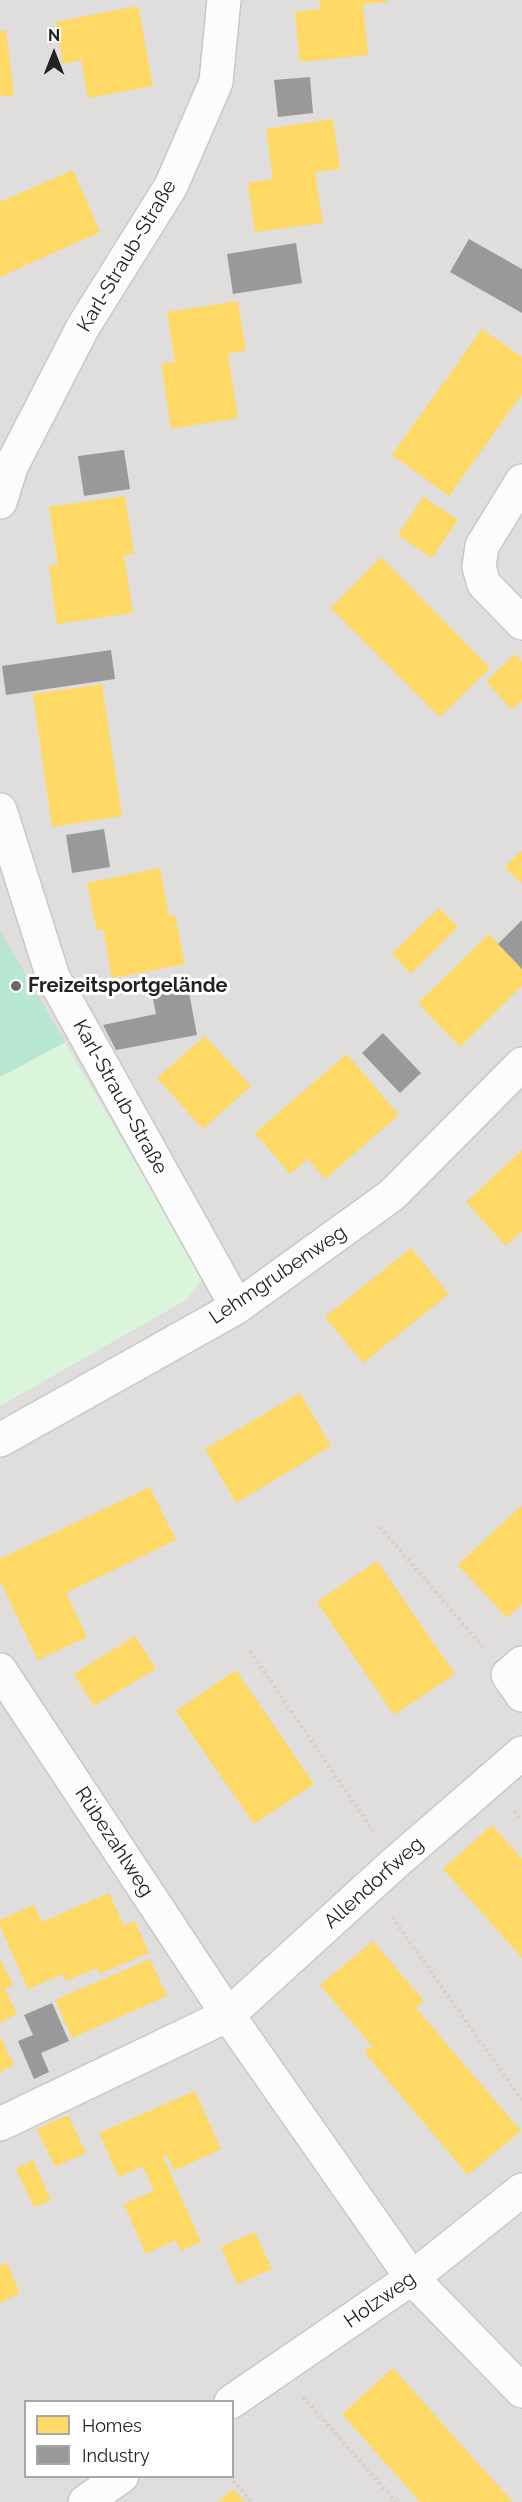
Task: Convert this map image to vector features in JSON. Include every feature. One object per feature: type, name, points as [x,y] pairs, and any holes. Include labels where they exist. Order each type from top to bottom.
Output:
[{"type":"street","name":"Karl-Straub-Straße","points":[[0,502],[11,467],[83,327],[171,186],[216,82],[224,0]]},
{"type":"street","points":[[522,481],[482,546],[479,567],[484,584],[522,624]]},
{"type":"street","name":"Karl-Straub-Straße","points":[[0,810],[53,977],[237,1307]]},
{"type":"street","name":"Lehmgrubenweg","points":[[0,1440],[237,1307],[392,1195],[522,1064]]},
{"type":"street","name":"Rübezahlweg","points":[[0,1670],[228,2015],[412,2278],[522,2391]]},
{"type":"street","name":"Allendorfweg","points":[[228,2015],[371,1888],[395,1863],[522,1753]]},
{"type":"street","points":[[0,2124],[228,2015]]},
{"type":"street","name":"Holzweg","points":[[234,2400],[412,2278],[522,2190]]},
{"type":"street","points":[[84,2502],[119,2478]]},
{"type":"path","points":[[380,1527],[517,1678]]},
{"type":"path","points":[[250,1651],[395,1863]]},
{"type":"path","points":[[371,1888],[522,2100]]},
{"type":"path","points":[[278,2370],[396,2502]]},
{"type":"path","points":[[231,2478],[252,2502]]},
{"type":"shaded area","points":[[0,0],[522,0],[522,2502],[0,2502]]},
{"type":"shaded area","points":[[503,149],[522,159],[522,269],[452,229]]},
{"type":"green space","name":"Freizeitsportgelände","points":[[0,931],[65,1042],[0,1077]]},
{"type":"green space","points":[[65,1042],[203,1279],[186,1300],[0,1406],[0,1077]]},
{"type":"building: Homes","points":[[319,0],[387,0],[388,2],[363,4],[368,55],[300,62],[295,12],[320,9]]},
{"type":"building: Homes","points":[[138,6],[153,86],[88,98],[81,60],[63,64],[55,22]]},
{"type":"building: Homes","points":[[6,30],[14,95],[0,97],[0,31]]},
{"type":"building: Homes","points":[[333,119],[340,169],[315,172],[323,223],[255,232],[248,183],[273,179],[266,129]]},
{"type":"building: Homes","points":[[73,170],[100,232],[0,277],[0,202]]},
{"type":"building: Homes","points":[[238,301],[246,350],[228,354],[238,418],[171,429],[161,364],[175,362],[167,312]]},
{"type":"building: Homes","points":[[482,329],[522,357],[522,394],[449,496],[392,455]]},
{"type":"building: Homes","points":[[125,496],[134,553],[124,555],[133,613],[57,624],[49,566],[58,564],[49,507]]},
{"type":"building: Homes","points":[[423,497],[458,520],[432,558],[398,535]]},
{"type":"building: Homes","points":[[381,557],[490,668],[440,717],[331,608]]},
{"type":"building: Homes","points":[[515,654],[522,662],[522,700],[512,710],[486,681]]},
{"type":"building: Homes","points":[[102,684],[122,816],[52,827],[33,694]]},
{"type":"building: Homes","points":[[522,850],[522,884],[505,867]]},
{"type":"building: Homes","points":[[160,868],[169,916],[175,915],[185,964],[112,978],[103,929],[97,931],[87,883]]},
{"type":"building: Homes","points":[[439,908],[458,927],[411,974],[392,954]]},
{"type":"building: Homes","points":[[489,934],[522,969],[522,986],[460,1047],[418,1003]]},
{"type":"building: Homes","points":[[205,1036],[251,1086],[203,1129],[157,1078]]},
{"type":"building: Homes","points":[[347,1054],[399,1115],[325,1179],[308,1159],[290,1174],[255,1133]]},
{"type":"building: Homes","points":[[522,1150],[522,1231],[506,1246],[466,1202]]},
{"type":"building: Homes","points":[[411,1248],[449,1294],[363,1363],[325,1317]]},
{"type":"building: Homes","points":[[300,1393],[331,1446],[236,1503],[205,1449]]},
{"type":"building: Homes","points":[[150,1487],[176,1540],[66,1593],[87,1637],[38,1660],[0,1581],[0,1559]]},
{"type":"building: Homes","points":[[522,1505],[522,1604],[507,1618],[458,1565]]},
{"type":"building: Homes","points":[[377,1561],[455,1674],[394,1715],[317,1602]]},
{"type":"building: Homes","points":[[135,1636],[156,1669],[94,1706],[74,1674]]},
{"type":"building: Homes","points":[[236,1670],[314,1784],[254,1824],[176,1711]]},
{"type":"building: Homes","points":[[492,1825],[522,1859],[522,1958],[443,1869]]},
{"type":"building: Homes","points":[[109,1893],[124,1926],[135,1921],[149,1953],[99,1974],[97,1968],[66,1981],[63,1974],[28,1989],[0,1926],[0,1920],[34,1905],[42,1922]]},
{"type":"building: Homes","points":[[373,1941],[424,2001],[416,2008],[521,2131],[468,2175],[364,2052],[372,2046],[320,1985]]},
{"type":"building: Homes","points":[[0,1959],[13,1985],[5,1989],[17,2014],[0,2023]]},
{"type":"building: Homes","points":[[150,1959],[167,1996],[72,2038],[55,2000]]},
{"type":"building: Homes","points":[[0,2037],[14,2065],[0,2072]]},
{"type":"building: Homes","points":[[195,2091],[221,2149],[174,2171],[167,2155],[163,2157],[201,2242],[181,2251],[176,2240],[146,2254],[124,2204],[154,2191],[143,2166],[119,2177],[99,2133]]},
{"type":"building: Homes","points":[[68,2115],[86,2153],[55,2167],[37,2129]]},
{"type":"building: Homes","points":[[33,2160],[51,2200],[34,2207],[16,2169]]},
{"type":"building: Homes","points":[[255,2232],[272,2269],[237,2284],[221,2247]]},
{"type":"building: Homes","points":[[7,2263],[20,2293],[0,2303],[0,2266]]},
{"type":"building: Homes","points":[[393,2368],[513,2502],[420,2502],[342,2414]]},
{"type":"building: Homes","points":[[233,2489],[245,2502],[218,2502]]},
{"type":"building: Industry","points":[[310,77],[313,113],[278,117],[274,80]]},
{"type":"building: Industry","points":[[469,239],[522,269],[522,313],[450,272]]},
{"type":"building: Industry","points":[[296,243],[302,283],[233,294],[227,254]]},
{"type":"building: Industry","points":[[124,450],[130,489],[84,496],[78,456]]},
{"type":"building: Industry","points":[[111,650],[115,679],[6,695],[2,666]]},
{"type":"building: Industry","points":[[104,829],[110,867],[72,873],[66,835]]},
{"type":"building: Industry","points":[[522,920],[522,969],[498,944]]},
{"type":"building: Industry","points":[[188,987],[197,1035],[116,1050],[103,1025],[156,1014],[152,994]]},
{"type":"building: Industry","points":[[383,1033],[421,1073],[400,1093],[362,1053]]},
{"type":"building: Industry","points":[[52,2003],[69,2041],[41,2053],[49,2072],[34,2079],[18,2041],[33,2035],[24,2015]]},
{"type":"place","name":"Freizeitsportgelände","points":[[16,986]]}]
